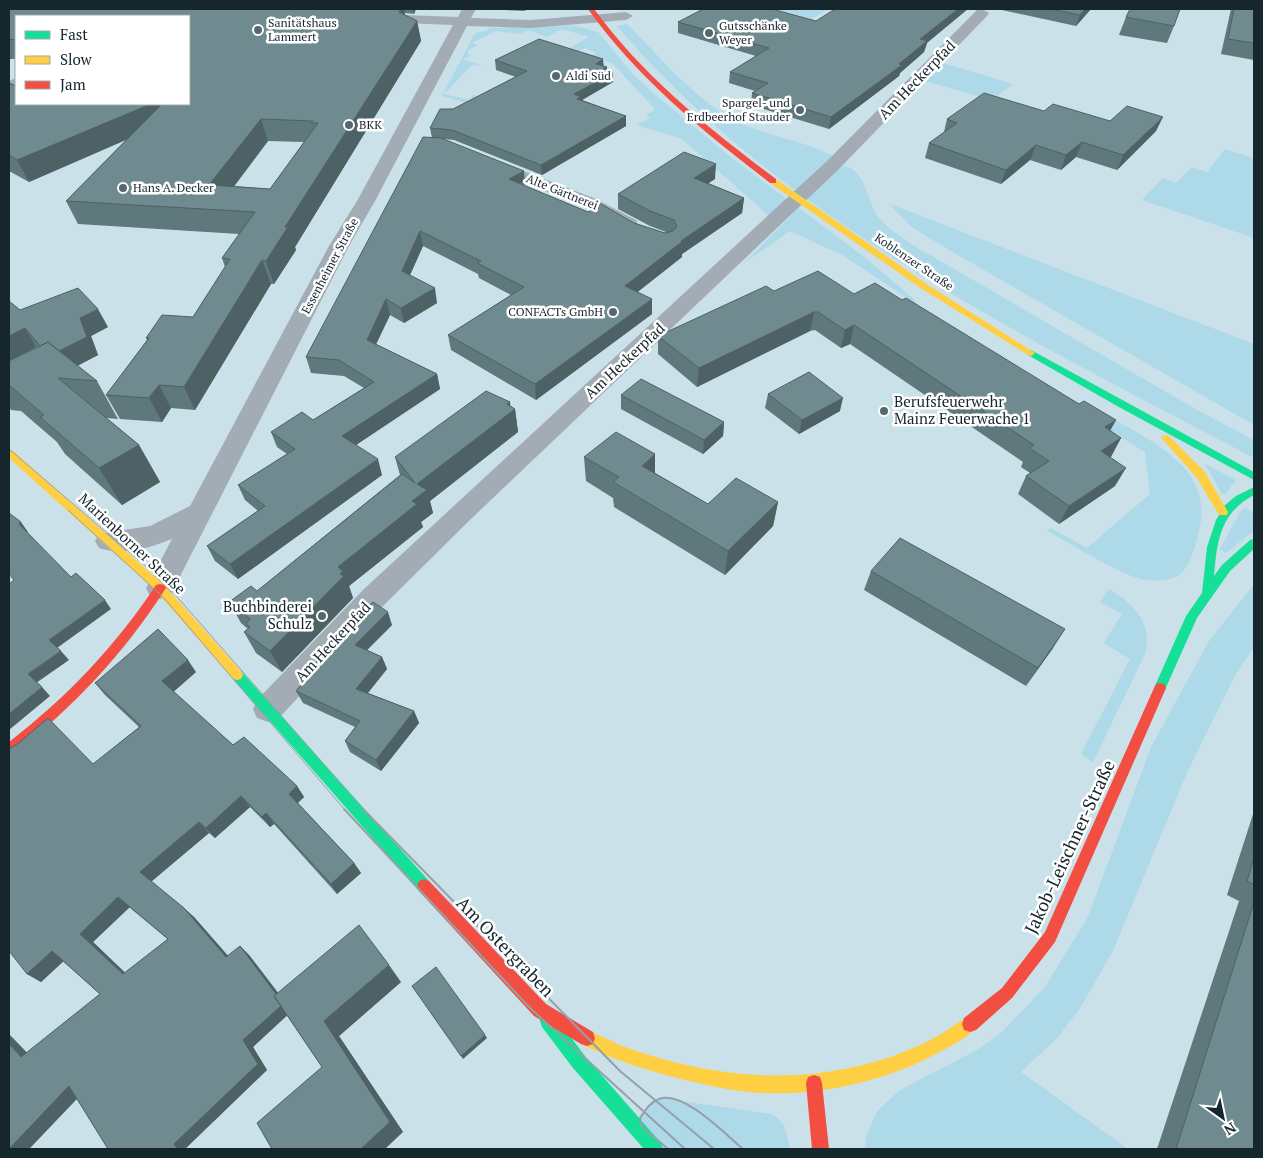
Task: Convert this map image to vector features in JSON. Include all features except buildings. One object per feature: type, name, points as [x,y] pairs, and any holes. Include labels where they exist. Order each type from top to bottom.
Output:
[{"type":"street","name":"Am Heckerpfad","points":[[268,709],[374,597],[832,165],[982,13]]},
{"type":"street","points":[[360,18],[466,15],[531,24],[594,14],[626,16]]},
{"type":"street","name":"Koblenzer Straße","points":[[594,14],[612,40],[670,98],[812,211],[937,295],[1143,418],[1254,476]]},
{"type":"street","name":"Essenheimer Straße","points":[[9,750],[59,712],[93,679],[138,624],[160,588],[339,246],[406,143],[466,15]]},
{"type":"street","name":"Alte Gärtnerei","points":[[473,157],[590,203],[642,232]]},
{"type":"street","points":[[1143,418],[1176,447],[1201,475],[1223,512],[1234,499],[1254,491]]},
{"type":"street","name":"Marienborner Straße","points":[[9,453],[160,588],[268,709]]},
{"type":"street","name":"Essenheimer Straße","points":[[108,541],[152,537],[178,526],[200,512]]},
{"type":"street","name":"Jakob-Leischner-Straße","points":[[1207,594],[1212,546],[1223,512]]},
{"type":"street","name":"Jakob-Leischner-Straße","points":[[814,1083],[867,1072],[918,1052],[956,1034],[990,1010],[1018,982],[1050,937],[1192,616],[1226,568],[1254,543]]},
{"type":"street","name":"Am Ostergraben","points":[[268,709],[416,877],[540,1010],[588,1039],[626,1057],[654,1066],[750,1084],[814,1083]]},
{"type":"street","points":[[540,1010],[579,1062],[655,1149]]},
{"type":"street","points":[[814,1083],[821,1149]]},
{"type":"shaded area","points":[[743,9],[829,9],[811,19],[787,12],[769,16]]},
{"type":"shaded area","points":[[627,24],[676,75],[717,110],[744,125],[808,145],[833,156],[817,170],[828,179],[842,166],[856,172],[865,187],[876,213],[883,223],[911,244],[1199,411],[1254,440],[1254,458],[999,321],[914,271],[832,217],[755,159],[682,95],[617,26]]},
{"type":"shaded area","points":[[575,26],[598,32],[634,75],[651,91],[733,159],[863,256],[914,299],[916,304],[842,255],[790,231],[744,263],[792,215],[779,206],[769,216],[682,139],[637,125],[650,118],[646,116],[655,109],[612,63],[591,56],[596,53],[585,48],[577,52],[568,49],[589,37],[562,29],[547,37],[528,30],[521,34],[496,31],[472,43],[478,45],[469,50],[467,54],[472,55],[464,59],[482,66],[472,65],[444,94],[469,100],[473,95],[483,97],[473,105],[442,96],[475,33],[489,30],[487,28]]},
{"type":"shaded area","points":[[943,63],[1013,84],[991,100],[925,81]]},
{"type":"shaded area","points":[[1225,149],[1254,158],[1254,238],[1142,200],[1163,178],[1176,183],[1192,167],[1207,172]]},
{"type":"shaded area","points":[[890,204],[1254,344],[1254,425],[956,254],[910,226]]},
{"type":"shaded area","points":[[1098,410],[1144,437],[1177,460],[1194,482],[1201,504],[1199,531],[1189,562],[1184,570],[1175,577],[1158,580],[1136,578],[1047,531],[1050,528],[1087,548],[1150,494],[1145,452],[1079,412]]},
{"type":"shaded area","points":[[1205,464],[1236,480],[1225,494],[1222,494]]},
{"type":"shaded area","points":[[1245,507],[1254,513],[1254,531],[1226,553],[1220,549],[1240,512]]},
{"type":"shaded area","points":[[1254,584],[1254,647],[1235,675],[1186,775],[1113,951],[1080,1008],[1058,1037],[1021,1072],[1128,1149],[865,1149],[866,1137],[877,1111],[900,1090],[977,1050],[1001,1033],[1045,987],[1088,917],[1151,747],[1209,641]]},
{"type":"shaded area","points":[[1109,589],[1126,601],[1139,616],[1147,633],[1147,643],[1145,654],[1093,762],[1081,754],[1130,659],[1104,643],[1122,614],[1100,602]]},
{"type":"shaded area","points":[[660,1098],[771,1114],[783,1124],[790,1149],[659,1149],[646,1136],[640,1118],[650,1104]]},
{"type":"tram line","points":[[9,449],[164,582],[364,810]]},
{"type":"tram line","points":[[68,510],[164,598],[345,810]]},
{"type":"tram line","points":[[344,809],[531,1009],[644,1112]]},
{"type":"tram line","points":[[363,809],[620,1071],[656,1101]]},
{"type":"tram line","points":[[656,1101],[669,1098],[691,1107],[715,1124],[743,1149]]},
{"type":"tram line","points":[[644,1112],[656,1101]]},
{"type":"tram line","points":[[656,1101],[714,1149]]},
{"type":"tram line","points":[[644,1112],[685,1149]]},
{"type":"tram line","points":[[644,1112],[640,1118],[641,1126],[668,1149]]},
{"type":"traffic: fast","points":[[1031,353],[1120,404],[1254,476]]},
{"type":"traffic: fast","points":[[1207,592],[1212,547],[1221,520],[1229,508],[1254,491]]},
{"type":"traffic: fast","points":[[1160,688],[1192,616],[1226,568],[1254,543]]},
{"type":"traffic: fast","points":[[237,675],[424,886]]},
{"type":"traffic: fast","points":[[548,1021],[579,1062],[655,1149]]},
{"type":"traffic: slow","points":[[773,181],[925,287],[1031,353]]},
{"type":"traffic: slow","points":[[1166,438],[1201,475],[1223,512]]},
{"type":"traffic: slow","points":[[9,453],[160,588],[237,675]]},
{"type":"traffic: slow","points":[[587,1038],[625,1055],[664,1067],[735,1082],[777,1085],[836,1079],[894,1064],[921,1053],[970,1024]]},
{"type":"traffic: jam","points":[[591,9],[630,58],[674,102],[773,181]]},
{"type":"traffic: jam","points":[[9,750],[53,714],[111,656],[128,635],[160,588]]},
{"type":"traffic: jam","points":[[970,1024],[1007,993],[1050,937],[1160,688]]},
{"type":"traffic: jam","points":[[424,886],[540,1010],[587,1038]]},
{"type":"traffic: jam","points":[[814,1083],[821,1149]]},
{"type":"place","name":"Sanitätshaus Lammert","points":[[258,30]]},
{"type":"place","name":"Gutsschänke Weyer","points":[[709,33]]},
{"type":"place","name":"Aldi Süd","points":[[556,76]]},
{"type":"place","name":"Spargel- und Erdbeerhof Stauder","points":[[800,110]]},
{"type":"place","name":"BKK","points":[[349,125]]},
{"type":"place","name":"Hans A. Decker","points":[[123,188]]},
{"type":"place","name":"CONFACTs GmbH","points":[[613,312]]},
{"type":"place","name":"Berufsfeuerwehr Mainz Feuerwache 1","points":[[884,411]]},
{"type":"place","name":"Buchbinderei Schulz","points":[[322,616]]}]
